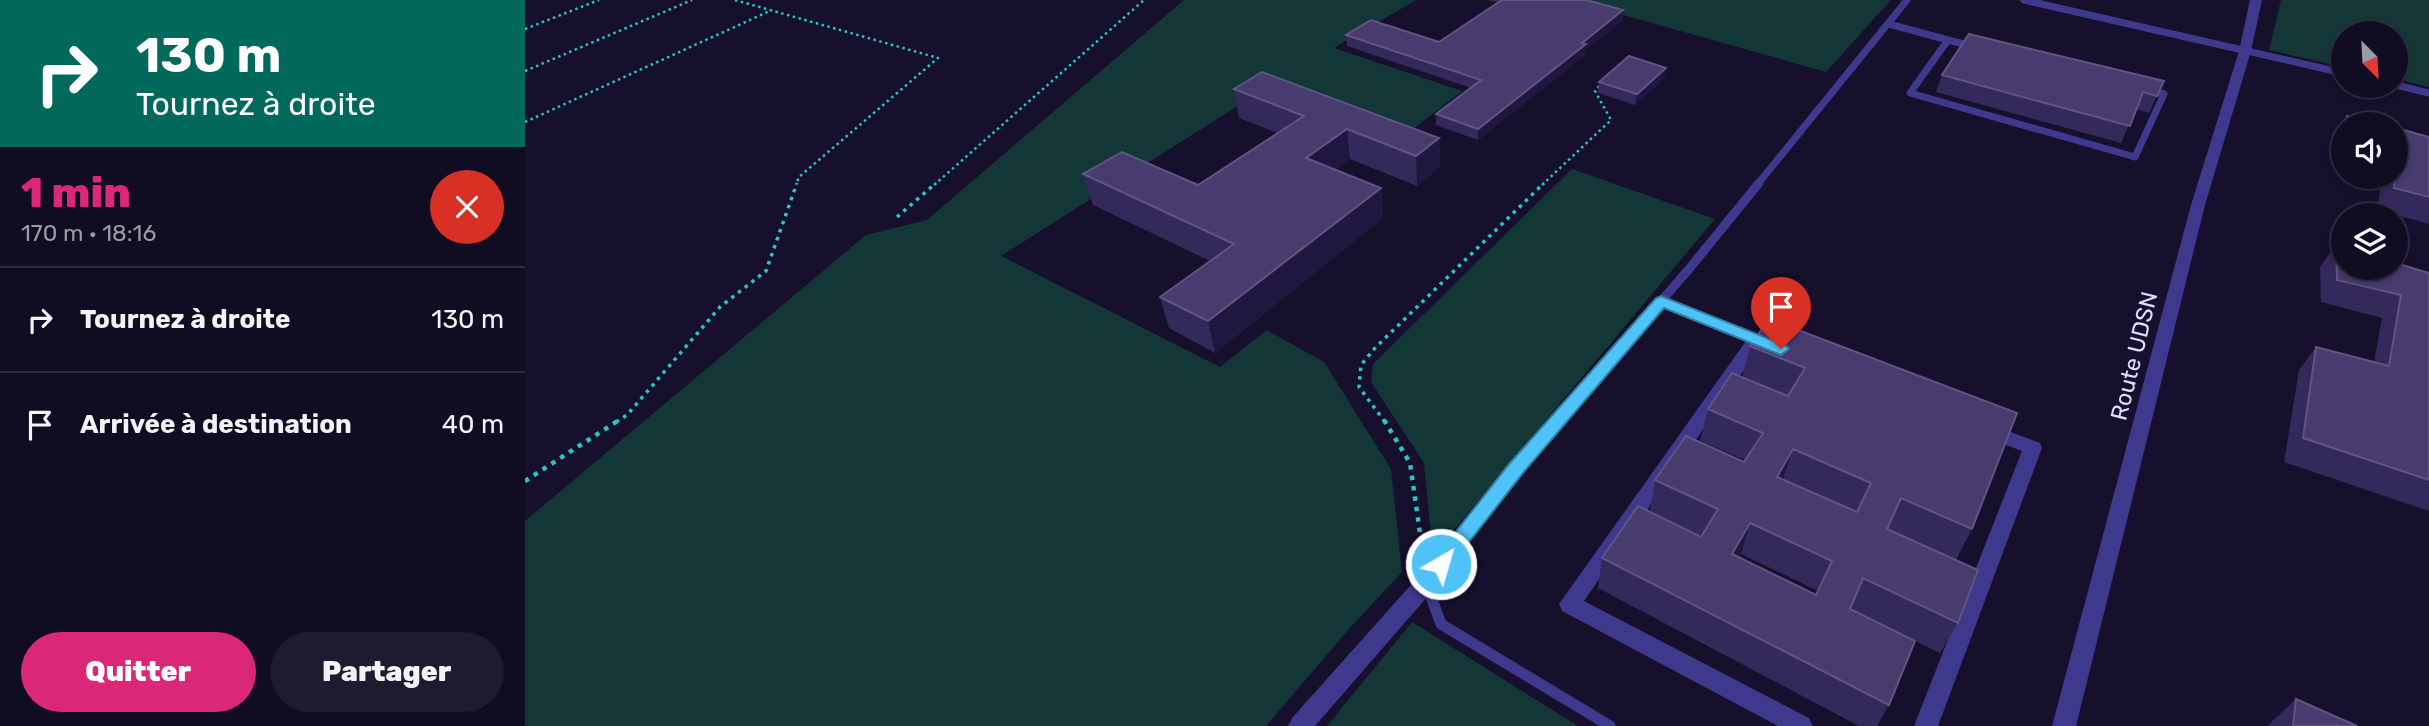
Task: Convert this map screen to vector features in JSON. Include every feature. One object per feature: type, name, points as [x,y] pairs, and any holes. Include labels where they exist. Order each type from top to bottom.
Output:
[{"type":"street","name":"Route UDSN","points":[[2064,726],[2198,205],[2245,51],[2256,0]]},
{"type":"street","points":[[1661,301],[1794,354]]},
{"type":"street","points":[[1756,340],[1570,604],[1801,726]]},
{"type":"street","points":[[1926,726],[2033,448],[1970,424]]},
{"type":"street","points":[[1300,726],[1426,583]]},
{"type":"lane","points":[[1610,726],[1441,624],[1426,583],[1517,468],[1661,301],[1907,0]]},
{"type":"lane","points":[[2024,0],[2331,71]]},
{"type":"lane","points":[[1889,24],[1988,50]]},
{"type":"lane","points":[[1948,40],[1910,93],[2135,157],[2164,94],[2137,87]]},
{"type":"lane","points":[[2408,88],[2429,93]]},
{"type":"path","points":[[525,29],[599,0]]},
{"type":"path","points":[[525,71],[692,0]]},
{"type":"path","points":[[525,481],[627,415],[720,307],[766,271],[799,177],[938,58],[735,0]]},
{"type":"path","points":[[897,217],[1144,0]]},
{"type":"path","points":[[525,122],[774,9]]},
{"type":"path","points":[[1426,583],[1410,463],[1379,412],[1359,387],[1361,365],[1449,273],[1611,120],[1595,91],[1602,81]]},
{"type":"green space","points":[[1184,0],[1416,0],[1334,48],[1462,91],[1395,143],[1258,93],[1001,256],[1220,367],[1267,330],[1324,362],[1391,469],[1402,572],[1266,726],[525,726],[525,521],[866,235],[927,220]]},
{"type":"green space","points":[[1570,0],[1889,0],[1890,1],[1826,72]]},
{"type":"green space","points":[[2281,0],[2429,0],[2429,87],[2408,82],[2408,21],[2331,21],[2331,64],[2269,50]]},
{"type":"green space","points":[[1572,169],[1715,219],[1433,555],[1424,463],[1371,382],[1373,364]]},
{"type":"green space","points":[[1412,622],[1578,726],[1327,726]]},
{"type":"building","points":[[1502,0],[1586,0],[1623,10],[1582,43],[1586,44],[1478,129],[1436,114],[1481,80],[1346,35],[1371,20],[1439,42]]},
{"type":"building","points":[[1969,34],[2164,81],[2157,96],[2143,92],[2130,126],[1942,75]]},
{"type":"building","points":[[1629,56],[1666,68],[1637,94],[1599,82]]},
{"type":"building","points":[[1262,72],[1439,138],[1416,156],[1347,129],[1306,158],[1381,188],[1208,321],[1160,297],[1234,244],[1083,174],[1122,152],[1198,185],[1304,116],[1234,89]]},
{"type":"building","points":[[2408,131],[2429,137],[2429,197],[2398,189],[2408,189]]},
{"type":"building","points":[[2408,267],[2429,273],[2429,480],[2303,438],[2316,347],[2389,366],[2401,295],[2337,280],[2408,280]]},
{"type":"building","points":[[1769,319],[2017,413],[1972,529],[1901,498],[1887,529],[1978,570],[1958,623],[1863,578],[1850,609],[1915,641],[1889,705],[1602,558],[1638,506],[1701,537],[1718,509],[1655,480],[1686,436],[1744,462],[1763,433],[1708,409],[1732,373],[1788,396],[1805,368],[1750,346]],"holes":[[[1793,449],[1871,483],[1857,512],[1777,477]],[[1750,523],[1832,561],[1816,595],[1732,554]]]},
{"type":"building","points":[[2296,699],[2357,726],[2293,726]]},
{"type":"route","points":[[1441,564],[1517,468],[1661,301],[1781,349]]}]
